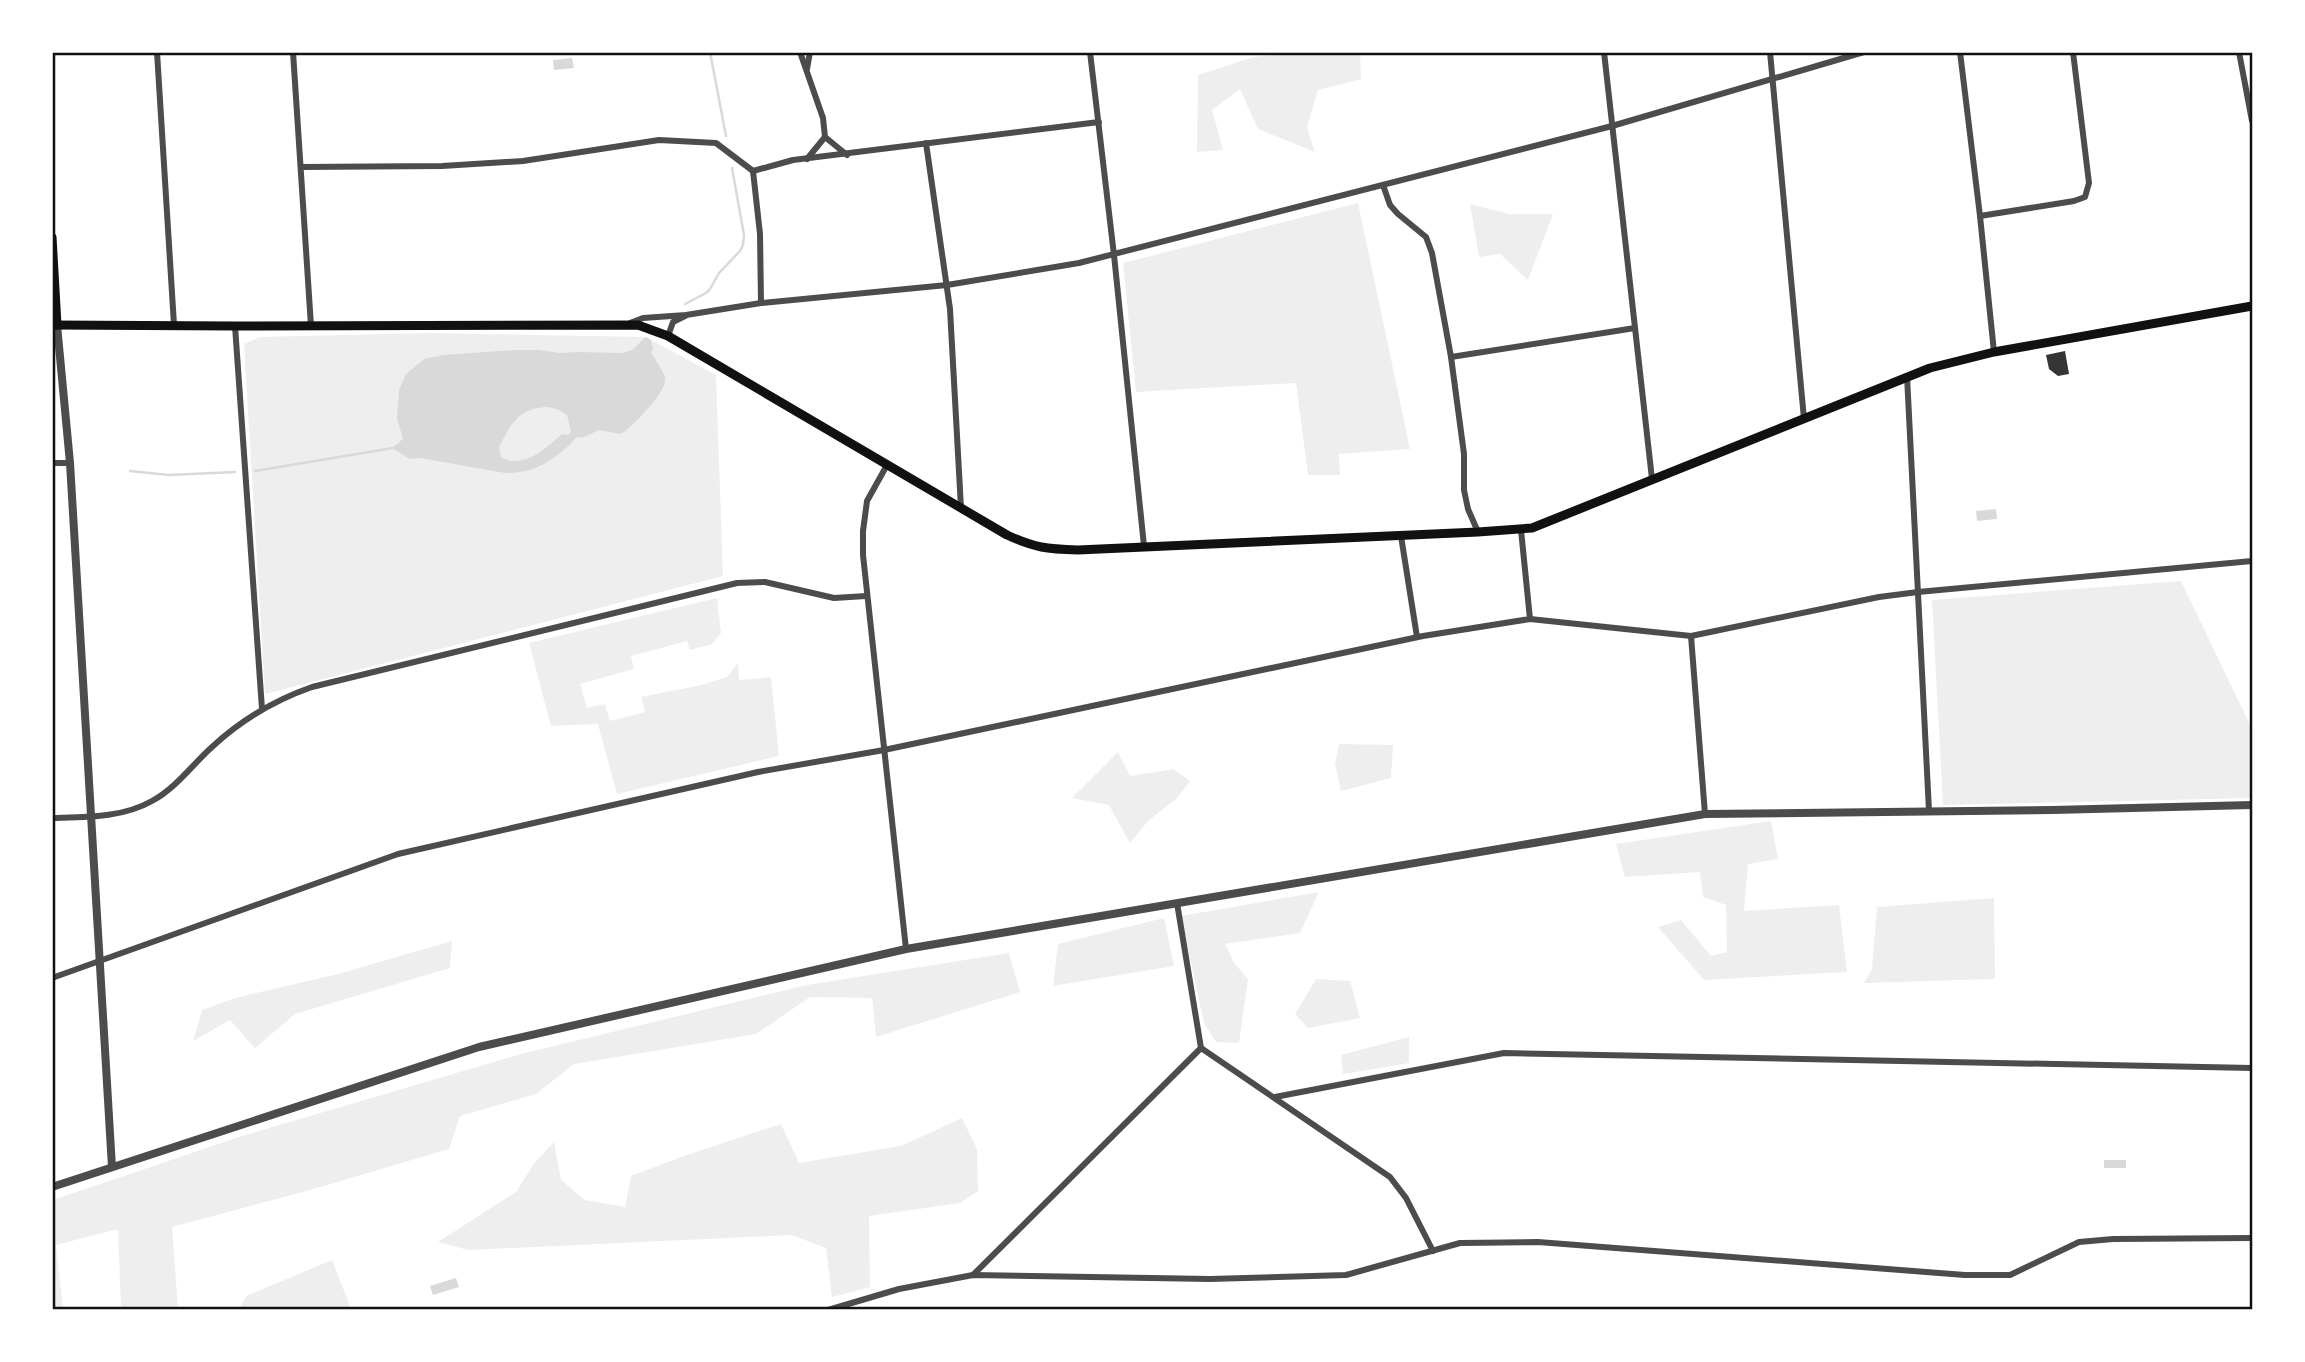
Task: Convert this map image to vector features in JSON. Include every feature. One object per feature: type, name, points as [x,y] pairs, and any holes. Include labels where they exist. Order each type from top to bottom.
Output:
[{"type":"main road","points":[[52,237],[55,325],[630,323],[652,328],[961,508],[1030,546],[1051,550],[1532,528],[1930,368],[1994,352],[2252,306]]},
{"type":"street","points":[[158,52],[174,325]]},
{"type":"street","points":[[293,52],[311,326]]},
{"type":"street","points":[[800,52],[823,118],[825,137],[847,155]]},
{"type":"street","points":[[807,71],[810,52]]},
{"type":"street","points":[[1090,52],[1144,546]]},
{"type":"street","points":[[1604,52],[1651,479]]},
{"type":"street","points":[[1770,52],[1804,419]]},
{"type":"street","points":[[630,323],[643,318],[686,315],[761,303],[947,285],[1114,255],[1612,126],[1864,52]]},
{"type":"street","points":[[1960,52],[1994,352]]},
{"type":"street","points":[[1980,216],[2085,197],[2089,183],[2073,52]]},
{"type":"street","points":[[2239,52],[2252,121]]},
{"type":"street","points":[[753,171],[793,160],[1099,122]]},
{"type":"street","points":[[807,159],[825,137]]},
{"type":"street","points":[[300,167],[442,166],[523,161],[659,140],[716,143],[753,171],[760,234],[761,303]]},
{"type":"street","points":[[926,144],[950,309],[961,508]]},
{"type":"street","points":[[1383,185],[1390,205],[1426,237],[1432,253],[1451,357],[1464,454],[1464,489],[1468,509],[1478,532]]},
{"type":"street","points":[[668,336],[673,322],[686,315]]},
{"type":"street","points":[[55,325],[70,463],[111,1167]]},
{"type":"street","points":[[235,326],[262,709]]},
{"type":"street","points":[[1451,357],[1635,328]]},
{"type":"street","points":[[1907,376],[1929,811]]},
{"type":"street","points":[[52,463],[70,463]]},
{"type":"street","points":[[887,465],[870,493],[865,510],[863,555],[906,948]]},
{"type":"street","points":[[1521,530],[1530,619]]},
{"type":"street","points":[[1401,536],[1417,638]]},
{"type":"street","points":[[52,978],[398,854],[758,772],[884,750],[1417,638],[1530,619],[1691,636],[1880,597],[2252,561]]},
{"type":"street","points":[[52,818],[120,813],[152,801],[177,783],[227,733],[262,709],[293,694],[321,685],[737,583],[765,582],[834,598],[866,596]]},
{"type":"street","points":[[1691,636],[1706,814]]},
{"type":"street","points":[[52,1187],[480,1047],[906,948],[1706,814],[2252,805]]},
{"type":"street","points":[[1177,903],[1200,1048],[1390,1177],[1406,1198],[1433,1251]]},
{"type":"street","points":[[973,1275],[1200,1048]]},
{"type":"street","points":[[1275,1097],[1504,1052],[2252,1068]]},
{"type":"street","points":[[828,1310],[899,1289],[973,1275],[1210,1279],[1346,1275],[1460,1243],[1538,1242],[1965,1275],[2010,1275],[2079,1242],[2113,1239],[2252,1238]]},
{"type":"shaded area","points":[[1309,52],[1360,53],[1361,79],[1318,90],[1307,128],[1315,152],[1258,129],[1240,89],[1212,110],[1223,150],[1197,152],[1198,75],[1254,57]]},
{"type":"shaded area","points":[[572,58],[574,68],[554,70],[553,60]]},
{"type":"shaded area","points":[[1358,203],[1410,449],[1339,454],[1340,475],[1308,475],[1296,383],[1136,392],[1123,263]]},
{"type":"shaded area","points":[[1470,204],[1509,214],[1553,214],[1528,280],[1500,254],[1479,257]]},
{"type":"shaded area","points":[[430,333],[646,337],[716,375],[723,576],[265,694],[244,344],[260,337]]},
{"type":"shaded area","points":[[646,337],[651,340],[651,353],[665,377],[665,383],[650,406],[620,434],[599,430],[582,438],[577,437],[562,452],[545,463],[516,473],[420,458],[410,459],[392,448],[403,439],[397,418],[399,390],[406,374],[424,359],[514,350],[622,353],[632,350]],"holes":[[[538,408],[559,410],[567,415],[571,432],[568,435],[562,434],[542,451],[526,459],[518,461],[501,457],[499,447],[512,424],[522,414]]]},
{"type":"shaded area","points":[[1996,509],[1997,519],[1977,521],[1976,511]]},
{"type":"shaded area","points":[[2181,581],[2252,729],[2252,798],[1943,805],[1932,600]]},
{"type":"shaded area","points":[[717,598],[721,633],[712,644],[690,650],[687,641],[631,656],[634,669],[580,684],[587,708],[605,704],[610,721],[645,712],[641,697],[702,685],[727,677],[738,663],[739,680],[771,677],[779,756],[617,794],[598,724],[551,726],[529,643]]},
{"type":"shaded area","points":[[1339,744],[1393,745],[1391,778],[1341,791],[1335,764]]},
{"type":"shaded area","points":[[1118,752],[1130,776],[1173,769],[1190,781],[1177,798],[1148,821],[1130,843],[1109,805],[1072,798]]},
{"type":"shaded area","points":[[1771,821],[1778,859],[1748,864],[1744,911],[1839,905],[1847,972],[1704,980],[1658,927],[1681,920],[1711,956],[1727,952],[1726,905],[1703,897],[1700,872],[1625,877],[1616,844]]},
{"type":"shaded area","points":[[1319,892],[1300,933],[1225,944],[1235,964],[1248,979],[1239,1043],[1216,1042],[1204,1023],[1181,916]]},
{"type":"shaded area","points":[[1994,898],[1995,979],[1864,983],[1872,969],[1877,907]]},
{"type":"shaded area","points":[[1164,918],[1174,966],[1053,986],[1058,944]]},
{"type":"shaded area","points":[[452,941],[450,968],[295,1014],[255,1048],[230,1020],[193,1041],[202,1010],[235,998],[338,974]]},
{"type":"shaded area","points":[[1009,953],[1020,992],[876,1037],[872,998],[810,997],[756,1034],[574,1064],[536,1094],[460,1116],[449,1149],[172,1227],[178,1309],[121,1309],[118,1229],[56,1245],[63,1309],[53,1309],[53,1200],[242,1136],[521,1054],[807,985]]},
{"type":"shaded area","points":[[1316,979],[1350,981],[1360,1018],[1308,1028],[1295,1014]]},
{"type":"shaded area","points":[[1409,1037],[1409,1063],[1343,1074],[1341,1055]]},
{"type":"shaded area","points":[[962,1118],[977,1149],[978,1191],[960,1203],[869,1216],[870,1287],[832,1297],[826,1248],[792,1235],[468,1250],[438,1242],[516,1192],[535,1162],[554,1142],[561,1180],[585,1200],[625,1207],[631,1176],[781,1124],[799,1163],[901,1146]]},
{"type":"shaded area","points":[[2104,1160],[2126,1160],[2126,1168],[2104,1168]]},
{"type":"shaded area","points":[[332,1260],[350,1306],[323,1310],[239,1309],[246,1296]]},
{"type":"shaded area","points":[[456,1278],[459,1287],[433,1295],[430,1286]]},
{"type":"building","points":[[2065,351],[2069,374],[2058,376],[2049,369],[2046,355]]},
{"type":"waterway","points":[[710,52],[726,136]]},
{"type":"waterway","points":[[685,304],[710,289],[719,273],[743,245],[744,235],[732,168]]},
{"type":"waterway","points":[[255,471],[393,448]]},
{"type":"waterway","points":[[130,471],[169,475],[235,472]]}]
